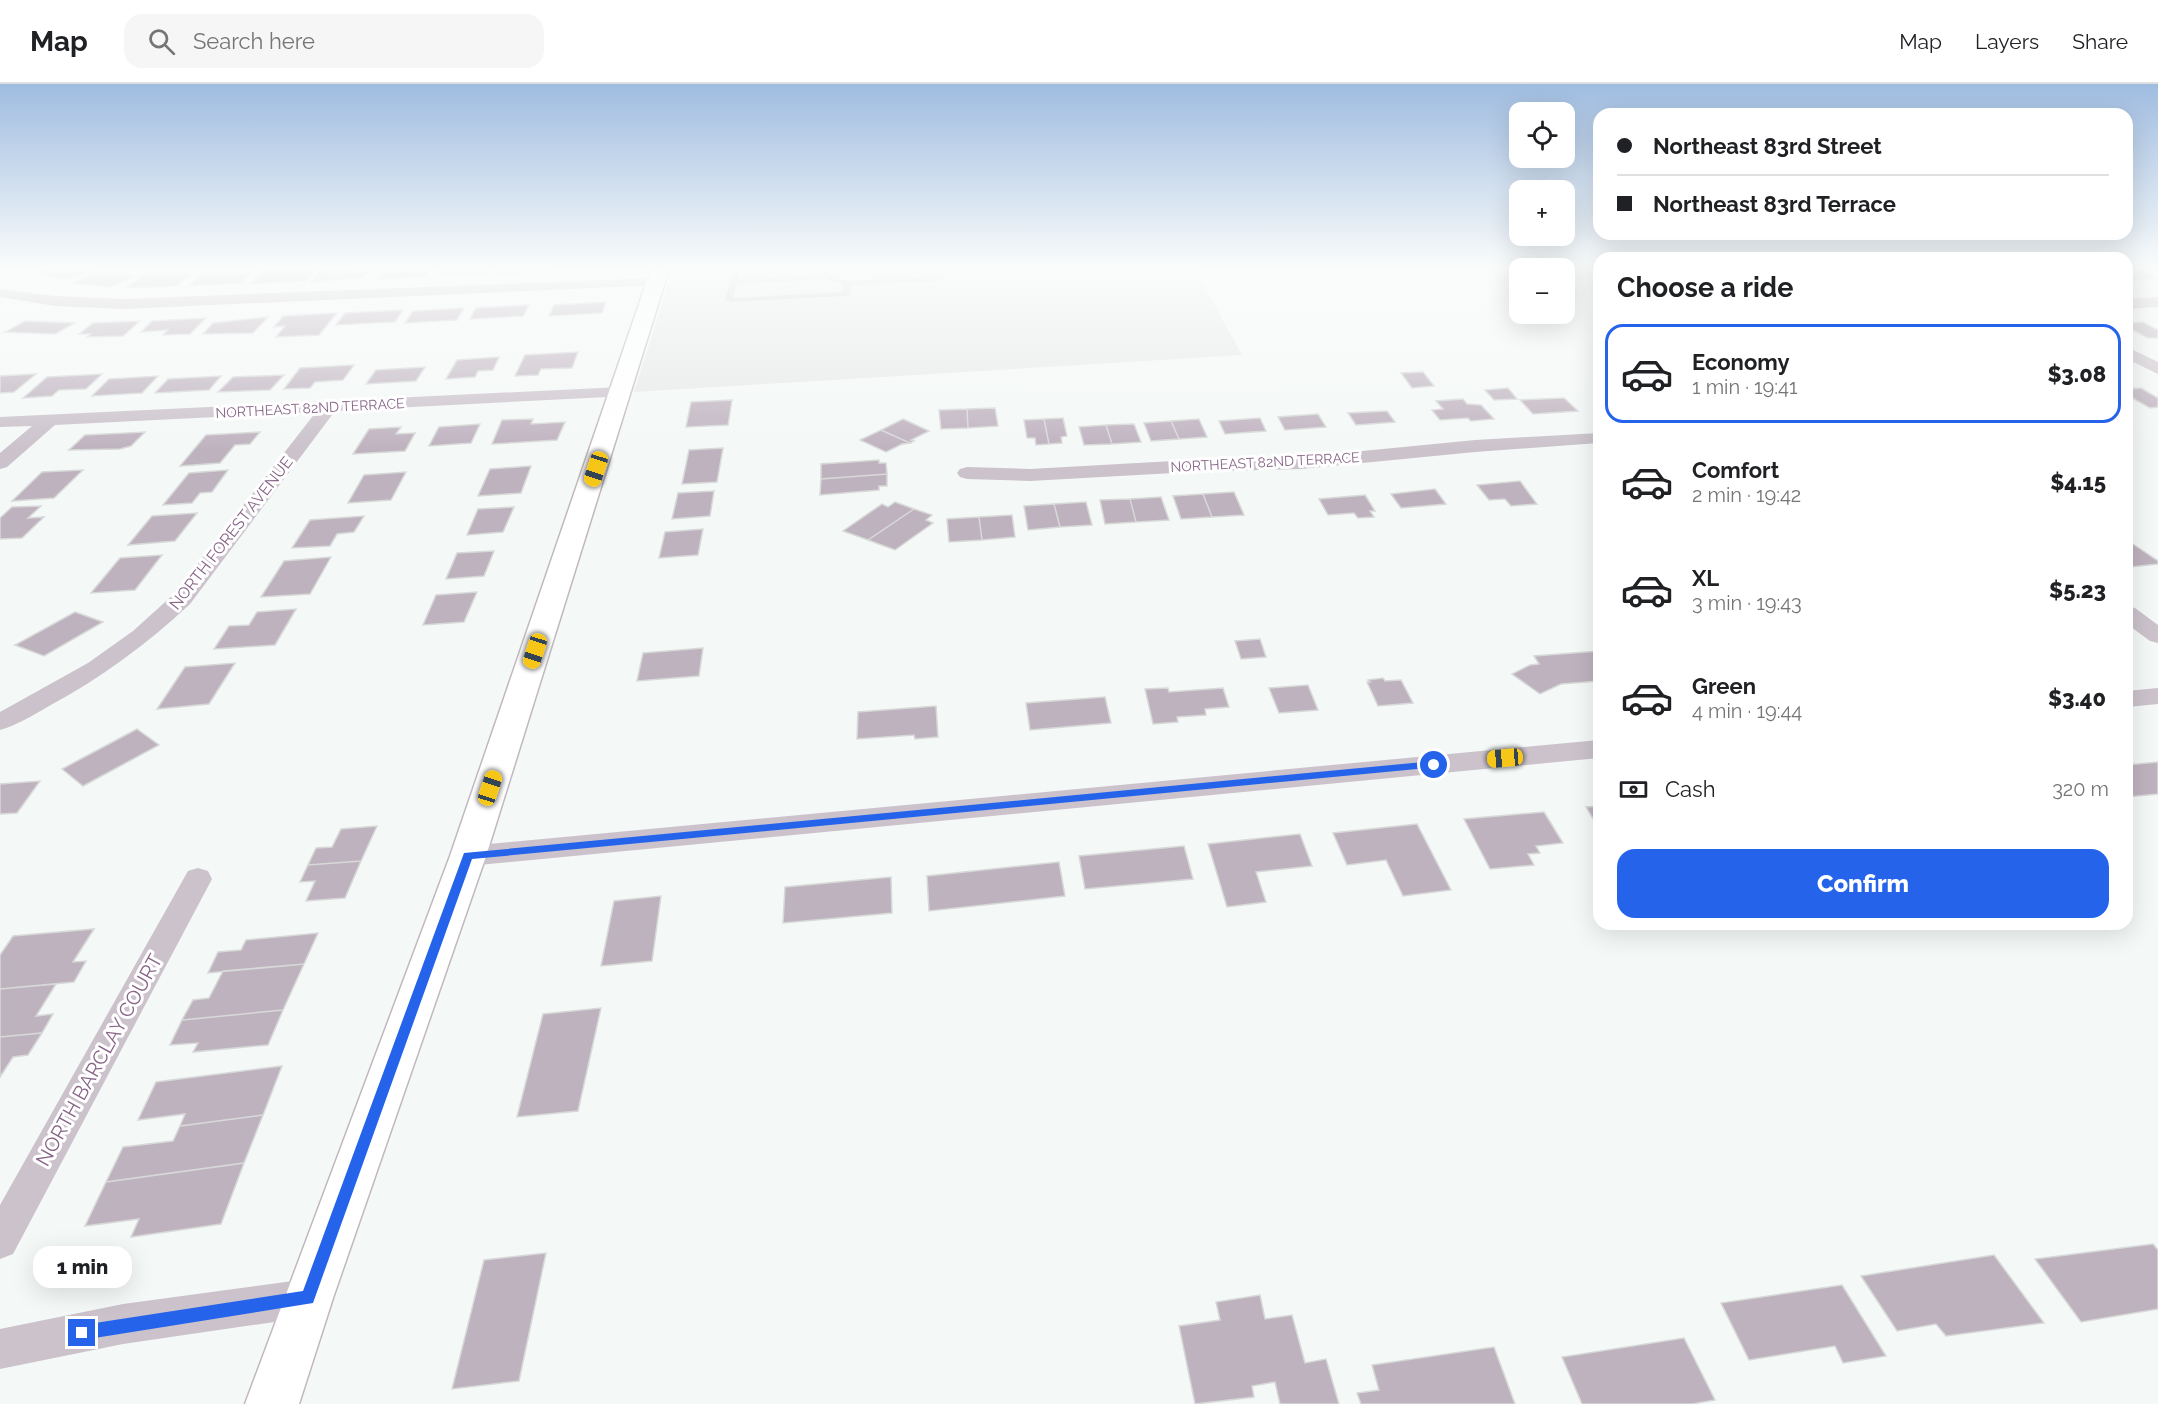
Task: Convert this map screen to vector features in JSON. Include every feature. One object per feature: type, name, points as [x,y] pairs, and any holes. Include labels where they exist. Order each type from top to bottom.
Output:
[{"type":"street","points":[[272,1404],[308,1298],[468,856],[642,328]]},
{"type":"street","points":[[2133,355],[2158,369]]},
{"type":"street","name":"NORTHEAST 82ND TERRACE","points":[[0,422],[621,392]]},
{"type":"street","name":"NORTH FOREST AVENUE","points":[[0,722],[91,673],[159,623],[183,599],[329,407]]},
{"type":"street","points":[[0,463],[50,420]]},
{"type":"street","name":"NORTHEAST 82ND TERRACE","points":[[967,473],[1030,476],[1209,465],[1301,463],[1475,446],[1593,438]]},
{"type":"street","points":[[2133,617],[2158,636]]},
{"type":"street","points":[[2133,698],[2158,696]]},
{"type":"street","points":[[468,856],[1593,750]]},
{"type":"street","name":"NORTH BARCLAY COURT","points":[[0,1241],[198,879]]},
{"type":"street","points":[[0,1349],[123,1324],[308,1298]]},
{"type":"shaded area","points":[[654,328],[1227,328],[1242,355],[634,392]]},
{"type":"building","points":[[13,328],[67,328],[55,334],[5,332]]},
{"type":"building","points":[[87,328],[133,328],[123,336],[87,337],[91,334],[79,334]]},
{"type":"building","points":[[145,328],[196,328],[190,334],[163,335],[168,330],[141,332]]},
{"type":"building","points":[[209,328],[258,328],[253,333],[203,334]]},
{"type":"building","points":[[284,328],[325,328],[319,335],[276,337]]},
{"type":"building","points":[[2133,328],[2154,328],[2158,330],[2158,338],[2148,338],[2133,330]]},
{"type":"building","points":[[578,352],[572,368],[541,369],[538,375],[515,376],[525,355]]},
{"type":"building","points":[[499,357],[493,370],[478,371],[475,377],[446,379],[457,360]]},
{"type":"building","points":[[354,365],[343,380],[315,382],[310,388],[284,389],[300,368]]},
{"type":"building","points":[[425,367],[416,381],[366,384],[376,370]]},
{"type":"building","points":[[1423,372],[1434,386],[1412,388],[1401,373]]},
{"type":"building","points":[[36,374],[14,392],[0,393],[0,376]]},
{"type":"building","points":[[102,374],[86,389],[59,390],[52,396],[23,398],[47,377]]},
{"type":"building","points":[[284,375],[270,390],[218,392],[233,377]]},
{"type":"building","points":[[158,376],[142,393],[92,396],[109,379]]},
{"type":"building","points":[[221,376],[209,390],[155,393],[168,379]]},
{"type":"building","points":[[1508,388],[1517,399],[1494,400],[1485,390]]},
{"type":"building","points":[[2141,388],[2158,398],[2158,407],[2150,408],[2133,398],[2133,389]]},
{"type":"building","points":[[1564,398],[1578,411],[1533,414],[1520,400]]},
{"type":"building","points":[[1463,399],[1467,404],[1481,405],[1494,419],[1440,420],[1432,410],[1443,409],[1436,401]]},
{"type":"building","points":[[732,400],[728,425],[686,427],[691,402]]},
{"type":"building","points":[[995,408],[998,426],[968,428],[967,409]]},
{"type":"building","points":[[967,409],[968,428],[941,429],[939,410]]},
{"type":"building","points":[[1387,411],[1395,422],[1356,425],[1348,413]]},
{"type":"building","points":[[1318,414],[1326,427],[1285,430],[1278,417]]},
{"type":"building","points":[[1063,418],[1067,436],[1061,437],[1062,443],[1049,444],[1044,419]]},
{"type":"building","points":[[1260,418],[1266,431],[1225,434],[1219,421]]},
{"type":"building","points":[[533,419],[531,424],[565,422],[557,440],[492,444],[502,420]]},
{"type":"building","points":[[903,419],[929,431],[911,440],[914,441],[910,443],[881,430]]},
{"type":"building","points":[[1044,419],[1049,444],[1036,445],[1035,438],[1027,438],[1024,420]]},
{"type":"building","points":[[1199,419],[1207,437],[1179,439],[1171,421]]},
{"type":"building","points":[[1171,421],[1179,439],[1151,441],[1144,423]]},
{"type":"building","points":[[480,424],[471,443],[429,446],[439,427]]},
{"type":"building","points":[[1134,424],[1141,442],[1112,444],[1106,425]]},
{"type":"building","points":[[1106,425],[1112,444],[1084,445],[1079,427]]},
{"type":"building","points":[[401,427],[396,434],[415,433],[405,451],[353,454],[369,429]]},
{"type":"building","points":[[881,430],[910,443],[902,444],[886,452],[860,440]]},
{"type":"building","points":[[145,432],[131,446],[120,449],[69,450],[85,435]]},
{"type":"building","points":[[260,432],[250,444],[235,445],[220,463],[180,466],[206,435]]},
{"type":"building","points":[[723,448],[717,482],[682,484],[689,450]]},
{"type":"building","points":[[879,460],[879,463],[886,463],[887,474],[821,479],[821,464]]},
{"type":"building","points":[[531,466],[521,493],[478,496],[490,469]]},
{"type":"building","points":[[83,470],[54,498],[12,501],[42,472]]},
{"type":"building","points":[[228,470],[212,492],[200,493],[192,503],[163,505],[189,473]]},
{"type":"building","points":[[406,472],[391,500],[348,503],[364,475]]},
{"type":"building","points":[[887,474],[887,486],[879,486],[879,490],[820,495],[821,479]]},
{"type":"building","points":[[1520,481],[1537,504],[1511,506],[1505,499],[1489,500],[1477,485]]},
{"type":"building","points":[[1435,489],[1446,504],[1401,508],[1391,494]]},
{"type":"building","points":[[714,491],[710,516],[672,519],[678,493]]},
{"type":"building","points":[[1234,492],[1244,515],[1212,517],[1203,494]]},
{"type":"building","points":[[1203,494],[1212,517],[1181,519],[1173,496]]},
{"type":"building","points":[[1365,495],[1375,511],[1370,511],[1374,517],[1358,518],[1354,513],[1328,515],[1319,499]]},
{"type":"building","points":[[1161,497],[1169,520],[1136,522],[1130,499]]},
{"type":"building","points":[[1130,499],[1136,522],[1105,524],[1100,500]]},
{"type":"building","points":[[895,502],[914,509],[868,540],[843,531],[882,504],[888,507]]},
{"type":"building","points":[[1086,502],[1092,525],[1060,527],[1054,504]]},
{"type":"building","points":[[1054,504],[1060,527],[1028,530],[1024,506]]},
{"type":"building","points":[[41,506],[28,518],[44,517],[22,538],[0,539],[0,518],[12,507]]},
{"type":"building","points":[[514,507],[503,532],[467,535],[478,509]]},
{"type":"building","points":[[914,509],[932,515],[926,520],[933,523],[895,550],[868,540]]},
{"type":"building","points":[[197,513],[175,541],[128,545],[152,516]]},
{"type":"building","points":[[1012,515],[1015,537],[982,540],[979,517]]},
{"type":"building","points":[[364,516],[354,532],[337,534],[330,546],[292,548],[310,520]]},
{"type":"building","points":[[979,517],[982,540],[949,542],[947,519]]},
{"type":"building","points":[[703,529],[698,555],[659,558],[665,532]]},
{"type":"building","points":[[2133,544],[2158,561],[2158,564],[2133,567]]},
{"type":"building","points":[[494,551],[484,576],[446,579],[457,553]]},
{"type":"building","points":[[162,555],[135,590],[91,593],[120,558]]},
{"type":"building","points":[[331,557],[310,594],[261,597],[284,561]]},
{"type":"building","points":[[477,592],[464,622],[423,625],[436,595]]},
{"type":"building","points":[[296,609],[275,645],[214,649],[229,626],[249,625],[257,612]]},
{"type":"building","points":[[75,612],[103,622],[44,656],[15,645]]},
{"type":"building","points":[[1260,639],[1266,657],[1241,659],[1235,641]]},
{"type":"building","points":[[703,648],[699,676],[637,681],[643,653]]},
{"type":"building","points":[[1593,651],[1593,681],[1561,684],[1540,694],[1512,674],[1530,665],[1539,664],[1534,656]]},
{"type":"building","points":[[235,663],[209,704],[157,709],[185,667]]},
{"type":"building","points":[[1383,678],[1385,681],[1401,680],[1413,703],[1378,706],[1367,682]]},
{"type":"building","points":[[1308,685],[1318,710],[1279,713],[1269,688]]},
{"type":"building","points":[[1168,688],[1169,692],[1223,688],[1229,707],[1205,709],[1206,715],[1177,717],[1178,722],[1153,724],[1145,689]]},
{"type":"building","points":[[1105,697],[1111,723],[1030,730],[1026,703]]},
{"type":"building","points":[[936,706],[938,737],[915,739],[914,735],[857,739],[858,712]]},
{"type":"building","points":[[137,729],[159,745],[83,786],[62,769]]},
{"type":"building","points":[[2158,762],[2158,794],[2133,796],[2133,764]]},
{"type":"building","points":[[40,781],[17,813],[0,814],[0,784]]},
{"type":"building","points":[[1593,806],[1593,819],[1586,807]]},
{"type":"building","points":[[1544,812],[1563,843],[1536,846],[1540,853],[1528,854],[1534,865],[1490,869],[1464,819]]},
{"type":"building","points":[[1417,824],[1451,890],[1403,896],[1386,860],[1347,865],[1333,833]]},
{"type":"building","points":[[377,826],[361,861],[308,865],[316,848],[332,847],[341,829]]},
{"type":"building","points":[[1300,834],[1312,866],[1256,872],[1266,902],[1227,907],[1208,844]]},
{"type":"building","points":[[1184,846],[1193,879],[1085,889],[1079,856]]},
{"type":"building","points":[[361,861],[345,898],[306,901],[315,881],[300,882],[308,865]]},
{"type":"building","points":[[1059,862],[1065,896],[929,911],[927,876]]},
{"type":"building","points":[[891,877],[892,913],[783,923],[785,887]]},
{"type":"building","points":[[661,896],[652,961],[601,966],[614,901]]},
{"type":"building","points":[[94,929],[73,962],[86,961],[74,982],[0,989],[0,955],[13,936]]},
{"type":"building","points":[[318,933],[304,964],[208,973],[218,952],[241,950],[246,940]]},
{"type":"building","points":[[304,964],[283,1010],[182,1020],[193,1000],[209,998],[223,971]]},
{"type":"building","points":[[56,984],[36,1016],[53,1014],[42,1033],[0,1037],[0,989]]},
{"type":"building","points":[[601,1008],[578,1111],[517,1117],[543,1014]]},
{"type":"building","points":[[283,1010],[268,1045],[193,1052],[198,1043],[170,1045],[182,1020]]},
{"type":"building","points":[[42,1033],[28,1055],[13,1057],[0,1077],[0,1037]]},
{"type":"building","points":[[282,1066],[263,1115],[180,1126],[185,1114],[138,1120],[156,1082]]},
{"type":"building","points":[[263,1115],[244,1163],[106,1182],[123,1147],[173,1141],[180,1126]]},
{"type":"building","points":[[244,1163],[221,1224],[131,1237],[139,1219],[85,1226],[106,1182]]},
{"type":"building","points":[[2153,1244],[2158,1250],[2158,1309],[2081,1322],[2035,1259]]},
{"type":"building","points":[[546,1253],[519,1381],[452,1389],[484,1260]]},
{"type":"building","points":[[1994,1255],[2044,1323],[1946,1336],[1936,1324],[1897,1331],[1861,1276]]},
{"type":"building","points":[[1842,1285],[1886,1356],[1843,1363],[1835,1346],[1749,1360],[1721,1303]]},
{"type":"building","points":[[1260,1295],[1265,1319],[1292,1315],[1305,1363],[1326,1359],[1339,1404],[1280,1404],[1275,1382],[1252,1386],[1254,1397],[1195,1404],[1179,1326],[1220,1320],[1216,1302]]},
{"type":"building","points":[[1684,1338],[1715,1400],[1692,1404],[1582,1404],[1562,1357]]},
{"type":"building","points":[[1494,1347],[1515,1404],[1361,1404],[1357,1393],[1379,1390],[1372,1365]]},
{"type":"route","points":[[82,1333],[123,1324],[308,1298],[468,856],[1434,765]]}]
